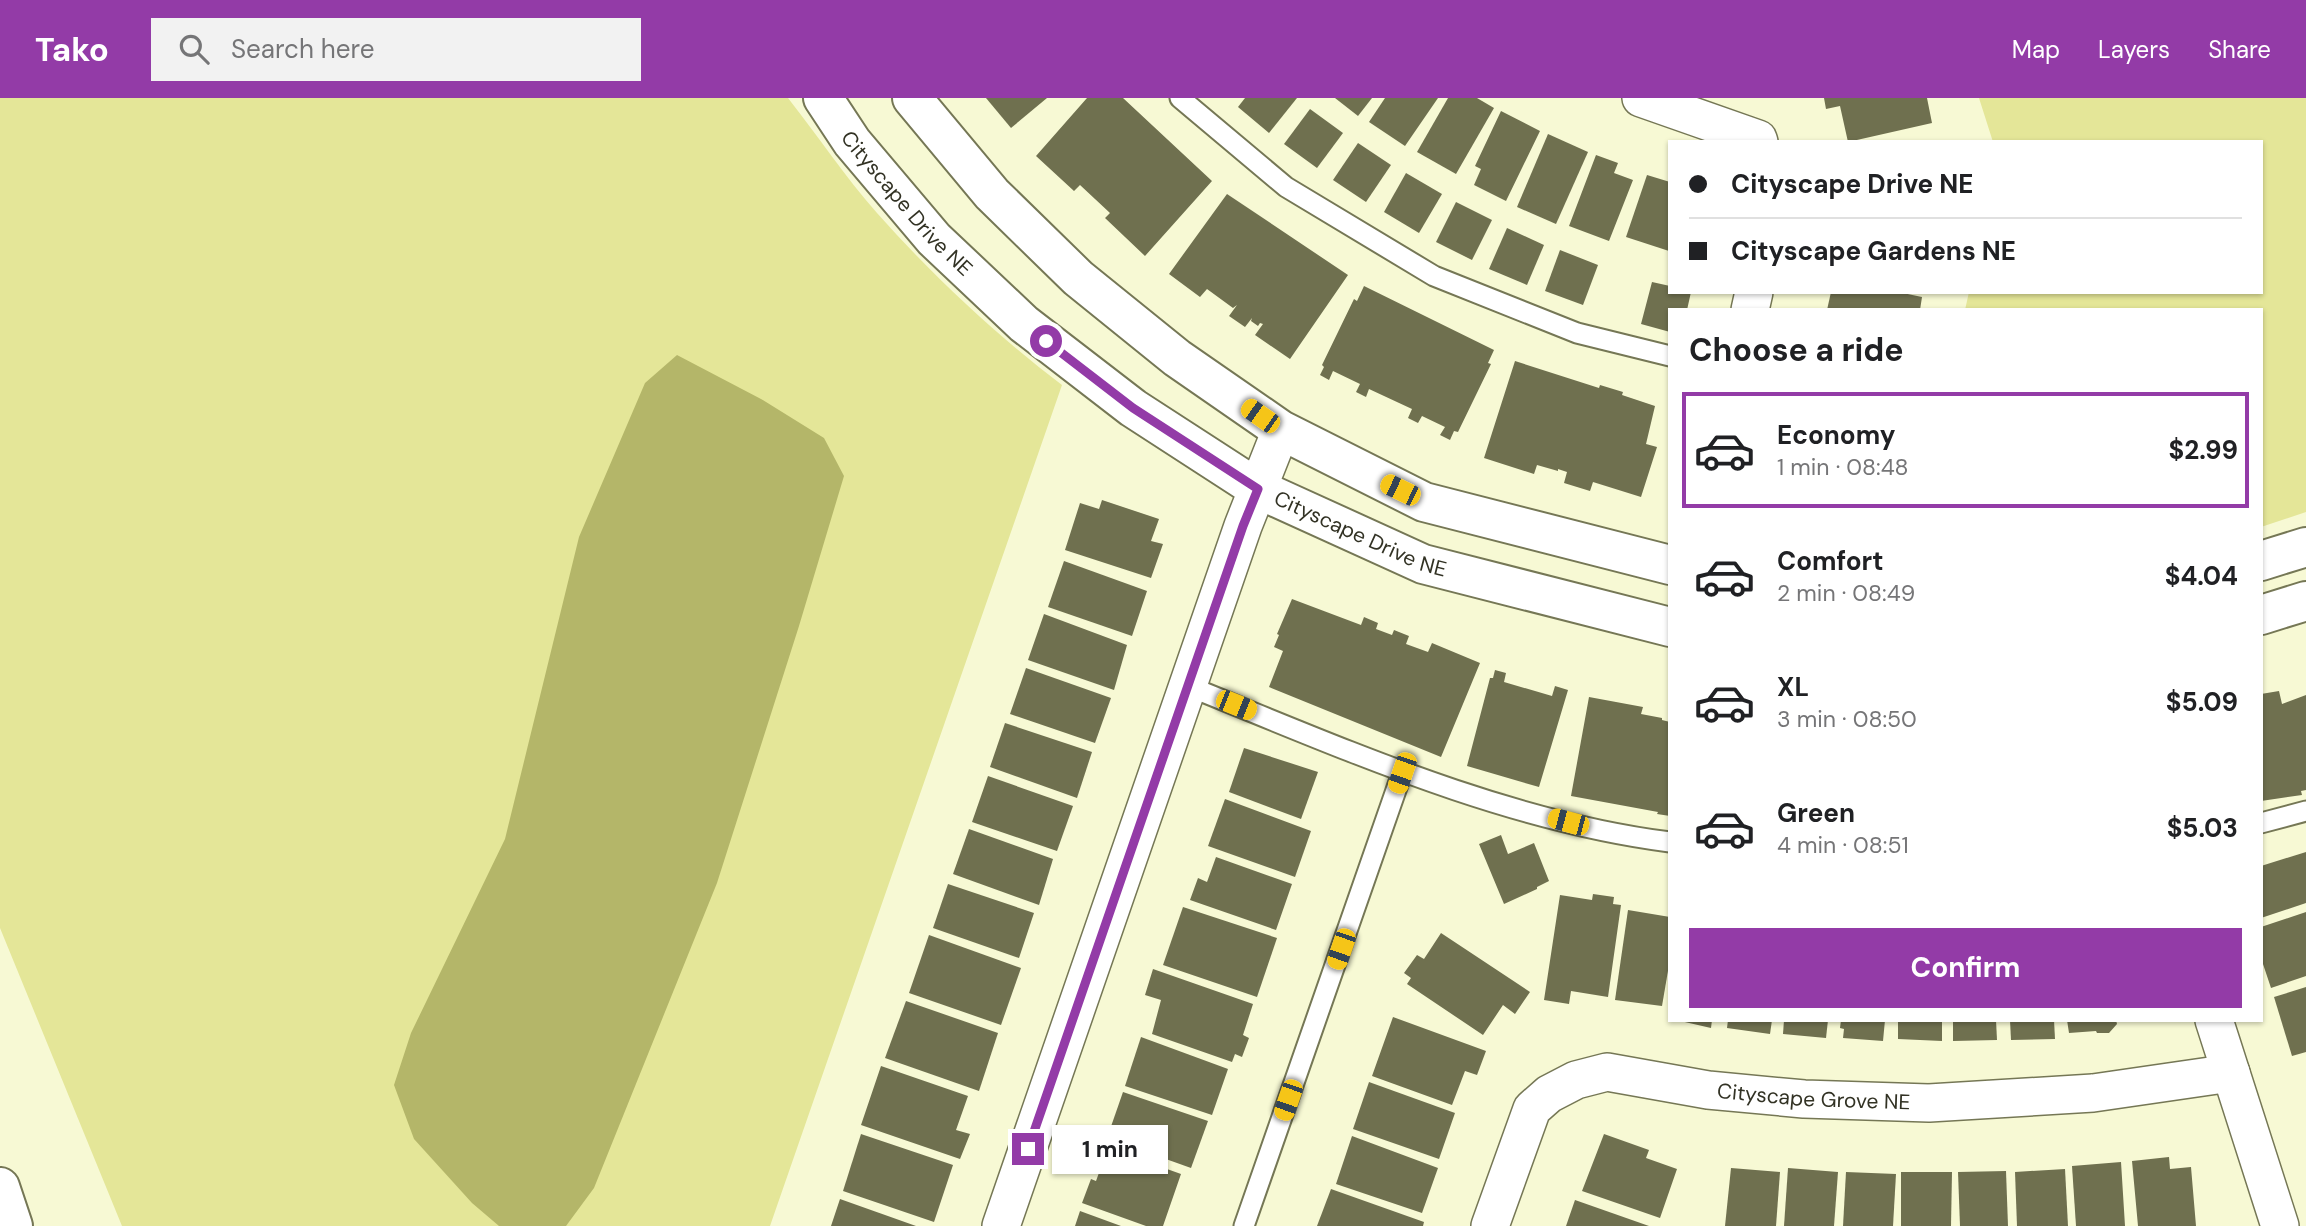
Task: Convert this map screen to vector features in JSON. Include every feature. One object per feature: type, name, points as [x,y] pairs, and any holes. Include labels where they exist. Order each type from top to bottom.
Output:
[{"type":"street","name":"Cityscape Drive NE","points":[[823,98],[852,142],[934,239],[1024,324],[1133,408],[1258,489],[1423,564],[1668,626]]},
{"type":"street","points":[[912,98],[992,194],[1078,278],[1177,358],[1280,430],[1424,502],[1668,564]]},
{"type":"street","points":[[1640,98],[1758,140]]},
{"type":"street","points":[[1001,1226],[1243,526],[1280,430]]},
{"type":"street","points":[[2263,560],[2306,547]]},
{"type":"street","points":[[2263,614],[2306,601]]},
{"type":"street","points":[[2215,1022],[2280,1226]]},
{"type":"street","name":"Cityscape Grove NE","points":[[1490,1226],[1532,1109],[1549,1094],[1576,1080],[1607,1072],[1707,1090],[1791,1098],[1929,1103],[2093,1093],[2231,1073]]},
{"type":"street","points":[[0,1187],[13,1226]]},
{"type":"lane","points":[[1180,98],[1286,187],[1434,276],[1577,333],[1668,356]]},
{"type":"lane","points":[[1188,686],[1402,773],[1606,832],[1668,842]]},
{"type":"lane","points":[[1244,1226],[1402,773]]},
{"type":"lane","points":[[2263,822],[2306,811]]},
{"type":"shaded area","points":[[0,98],[788,98],[865,199],[898,236],[989,325],[1062,385],[770,1226],[122,1226],[0,928]]},
{"type":"shaded area","points":[[1979,98],[2306,98],[2306,512],[2263,526],[2263,308],[1965,308],[1969,294],[2263,294],[2263,140],[1992,140]]},
{"type":"shaded area","points":[[677,355],[761,399],[824,438],[844,476],[717,883],[594,1188],[566,1226],[499,1226],[472,1203],[414,1139],[394,1085],[411,1033],[505,839],[579,537],[645,383]]},
{"type":"building","points":[[986,98],[1047,98],[1011,128]]},
{"type":"building","points":[[1087,98],[1123,98],[1212,181],[1145,256],[1105,218],[1110,213],[1080,185],[1074,191],[1036,156]]},
{"type":"building","points":[[1245,98],[1297,98],[1269,133],[1238,107]]},
{"type":"building","points":[[1335,98],[1372,98],[1358,116]]},
{"type":"building","points":[[1385,98],[1438,98],[1405,146],[1369,122]]},
{"type":"building","points":[[1448,98],[1477,98],[1494,108],[1456,174],[1417,152]]},
{"type":"building","points":[[1824,98],[1927,98],[1932,123],[1848,140],[1840,106],[1826,109]]},
{"type":"building","points":[[1310,109],[1343,133],[1317,168],[1284,144]]},
{"type":"building","points":[[1501,111],[1540,131],[1506,201],[1474,185],[1481,169],[1475,166]]},
{"type":"building","points":[[1548,134],[1588,152],[1556,224],[1517,207]]},
{"type":"building","points":[[1358,143],[1391,165],[1366,202],[1333,180]]},
{"type":"building","points":[[1596,155],[1618,163],[1614,173],[1633,180],[1609,241],[1569,226]]},
{"type":"building","points":[[1406,173],[1442,194],[1419,233],[1384,212]]},
{"type":"building","points":[[1647,175],[1668,181],[1668,251],[1626,237]]},
{"type":"building","points":[[1227,194],[1348,275],[1290,359],[1255,335],[1263,324],[1258,326],[1251,321],[1252,318],[1245,327],[1229,316],[1237,305],[1233,308],[1207,289],[1200,297],[1169,274]]},
{"type":"building","points":[[1456,202],[1492,220],[1472,260],[1436,242]]},
{"type":"building","points":[[1507,228],[1544,245],[1527,285],[1489,269]]},
{"type":"building","points":[[1560,250],[1598,265],[1583,305],[1545,291]]},
{"type":"building","points":[[1652,282],[1668,286],[1668,294],[1691,294],[1687,308],[1668,308],[1668,331],[1641,324]]},
{"type":"building","points":[[1364,286],[1494,350],[1488,363],[1491,364],[1458,432],[1454,431],[1450,440],[1440,435],[1445,427],[1422,416],[1418,423],[1408,418],[1412,409],[1369,389],[1366,397],[1356,392],[1360,384],[1333,371],[1329,380],[1320,375],[1324,367],[1322,365],[1354,299],[1357,301]]},
{"type":"building","points":[[1831,294],[1908,294],[1922,297],[1920,308],[1827,308]]},
{"type":"building","points":[[1515,361],[1599,388],[1600,385],[1623,392],[1622,395],[1655,406],[1646,444],[1657,447],[1641,497],[1593,482],[1590,491],[1564,483],[1567,472],[1558,469],[1537,465],[1534,474],[1484,458]]},
{"type":"building","points":[[1102,500],[1159,519],[1151,541],[1163,544],[1151,578],[1065,550],[1080,503],[1099,509]]},
{"type":"building","points":[[1064,561],[1147,591],[1132,636],[1048,607]]},
{"type":"building","points":[[1292,599],[1361,625],[1364,617],[1378,623],[1376,629],[1392,635],[1394,630],[1409,636],[1406,644],[1428,652],[1432,643],[1480,663],[1441,757],[1269,687],[1283,651],[1274,647],[1279,635],[1277,634]]},
{"type":"building","points":[[1044,614],[1127,645],[1114,690],[1028,660]]},
{"type":"building","points":[[1026,668],[1111,698],[1095,743],[1010,714]]},
{"type":"building","points":[[1495,670],[1506,673],[1504,682],[1552,696],[1555,686],[1568,690],[1539,787],[1467,766],[1490,678],[1493,678]]},
{"type":"building","points":[[2279,691],[2282,704],[2306,695],[2306,790],[2301,791],[2302,795],[2263,801],[2263,694]]},
{"type":"building","points":[[1589,697],[1643,707],[1641,714],[1668,722],[1668,816],[1571,796]]},
{"type":"building","points":[[1005,723],[1092,752],[1077,798],[990,767]]},
{"type":"building","points":[[1244,748],[1318,772],[1301,819],[1229,792]]},
{"type":"building","points":[[988,776],[1073,806],[1057,851],[972,822]]},
{"type":"building","points":[[1225,799],[1311,831],[1295,877],[1208,846]]},
{"type":"building","points":[[969,829],[1053,859],[1039,905],[953,874]]},
{"type":"building","points":[[1501,835],[1508,854],[1534,843],[1549,881],[1504,904],[1479,844]]},
{"type":"building","points":[[2306,852],[2306,903],[2263,917],[2263,865]]},
{"type":"building","points":[[1216,857],[1292,884],[1276,930],[1190,900],[1198,878],[1207,882]]},
{"type":"building","points":[[948,884],[1034,913],[1019,958],[933,928]]},
{"type":"building","points":[[1593,894],[1614,897],[1613,904],[1621,905],[1608,997],[1571,991],[1569,1004],[1544,1000],[1560,895],[1592,900]]},
{"type":"building","points":[[1183,907],[1277,938],[1257,997],[1163,965]]},
{"type":"building","points":[[1628,910],[1668,917],[1668,971],[1662,1006],[1615,1000]]},
{"type":"building","points":[[2306,912],[2306,976],[2271,988],[2263,964],[2263,926]]},
{"type":"building","points":[[1441,933],[1530,992],[1515,1014],[1503,1005],[1483,1035],[1407,984],[1411,978],[1404,973],[1417,955],[1424,959]]},
{"type":"building","points":[[929,935],[1021,968],[1001,1025],[909,993]]},
{"type":"building","points":[[1153,969],[1253,1004],[1243,1035],[1249,1038],[1242,1057],[1235,1054],[1232,1062],[1152,1034],[1161,1000],[1145,995]]},
{"type":"building","points":[[2306,987],[2306,1052],[2292,1056],[2274,997]]},
{"type":"building","points":[[906,1001],[998,1033],[979,1091],[885,1058]]},
{"type":"building","points":[[1393,1017],[1486,1051],[1477,1075],[1465,1071],[1452,1105],[1372,1076]]},
{"type":"building","points":[[1685,1022],[1712,1022],[1711,1028]]},
{"type":"building","points":[[1728,1022],[1772,1022],[1770,1034],[1727,1028]]},
{"type":"building","points":[[1784,1022],[1828,1022],[1826,1038],[1783,1034]]},
{"type":"building","points":[[1841,1022],[1885,1022],[1883,1041],[1843,1038],[1844,1029],[1840,1028]]},
{"type":"building","points":[[1898,1022],[1942,1022],[1942,1041],[1898,1039]]},
{"type":"building","points":[[1953,1022],[1996,1022],[1997,1040],[1953,1041]]},
{"type":"building","points":[[2010,1022],[2054,1022],[2055,1039],[2011,1040]]},
{"type":"building","points":[[2067,1022],[2117,1024],[2109,1033],[2069,1033]]},
{"type":"building","points":[[1141,1037],[1228,1069],[1212,1115],[1125,1086]]},
{"type":"building","points":[[881,1066],[968,1096],[956,1130],[970,1134],[960,1159],[861,1125]]},
{"type":"building","points":[[1369,1082],[1455,1113],[1439,1159],[1353,1129]]},
{"type":"building","points":[[1123,1092],[1208,1121],[1191,1168],[1107,1138]]},
{"type":"building","points":[[861,1134],[953,1165],[934,1222],[843,1191]]},
{"type":"building","points":[[1604,1134],[1649,1150],[1646,1158],[1677,1169],[1660,1218],[1582,1191]]},
{"type":"building","points":[[1352,1136],[1438,1168],[1422,1213],[1336,1184]]},
{"type":"building","points":[[1108,1148],[1181,1174],[1163,1226],[1146,1226],[1082,1203],[1091,1179],[1096,1181]]},
{"type":"building","points":[[2169,1157],[2170,1169],[2191,1167],[2196,1226],[2138,1226],[2132,1161]]},
{"type":"building","points":[[2121,1162],[2125,1226],[2076,1226],[2072,1166]]},
{"type":"building","points":[[1731,1168],[1780,1172],[1776,1226],[1725,1226]]},
{"type":"building","points":[[1788,1168],[1838,1172],[1834,1226],[1784,1226]]},
{"type":"building","points":[[2065,1169],[2068,1226],[2017,1226],[2015,1172]]},
{"type":"building","points":[[2006,1171],[2008,1226],[1960,1226],[1958,1172]]},
{"type":"building","points":[[1846,1172],[1896,1174],[1893,1226],[1843,1226]]},
{"type":"building","points":[[1901,1172],[1952,1172],[1951,1226],[1901,1226]]},
{"type":"building","points":[[1331,1189],[1424,1222],[1423,1226],[1317,1226]]},
{"type":"building","points":[[840,1199],[916,1226],[831,1226]]},
{"type":"building","points":[[1575,1200],[1649,1226],[1566,1226]]},
{"type":"building","points":[[1080,1211],[1121,1226],[1075,1226]]},
{"type":"route","points":[[1028,1149],[1258,489],[1133,408],[1046,341]]}]
